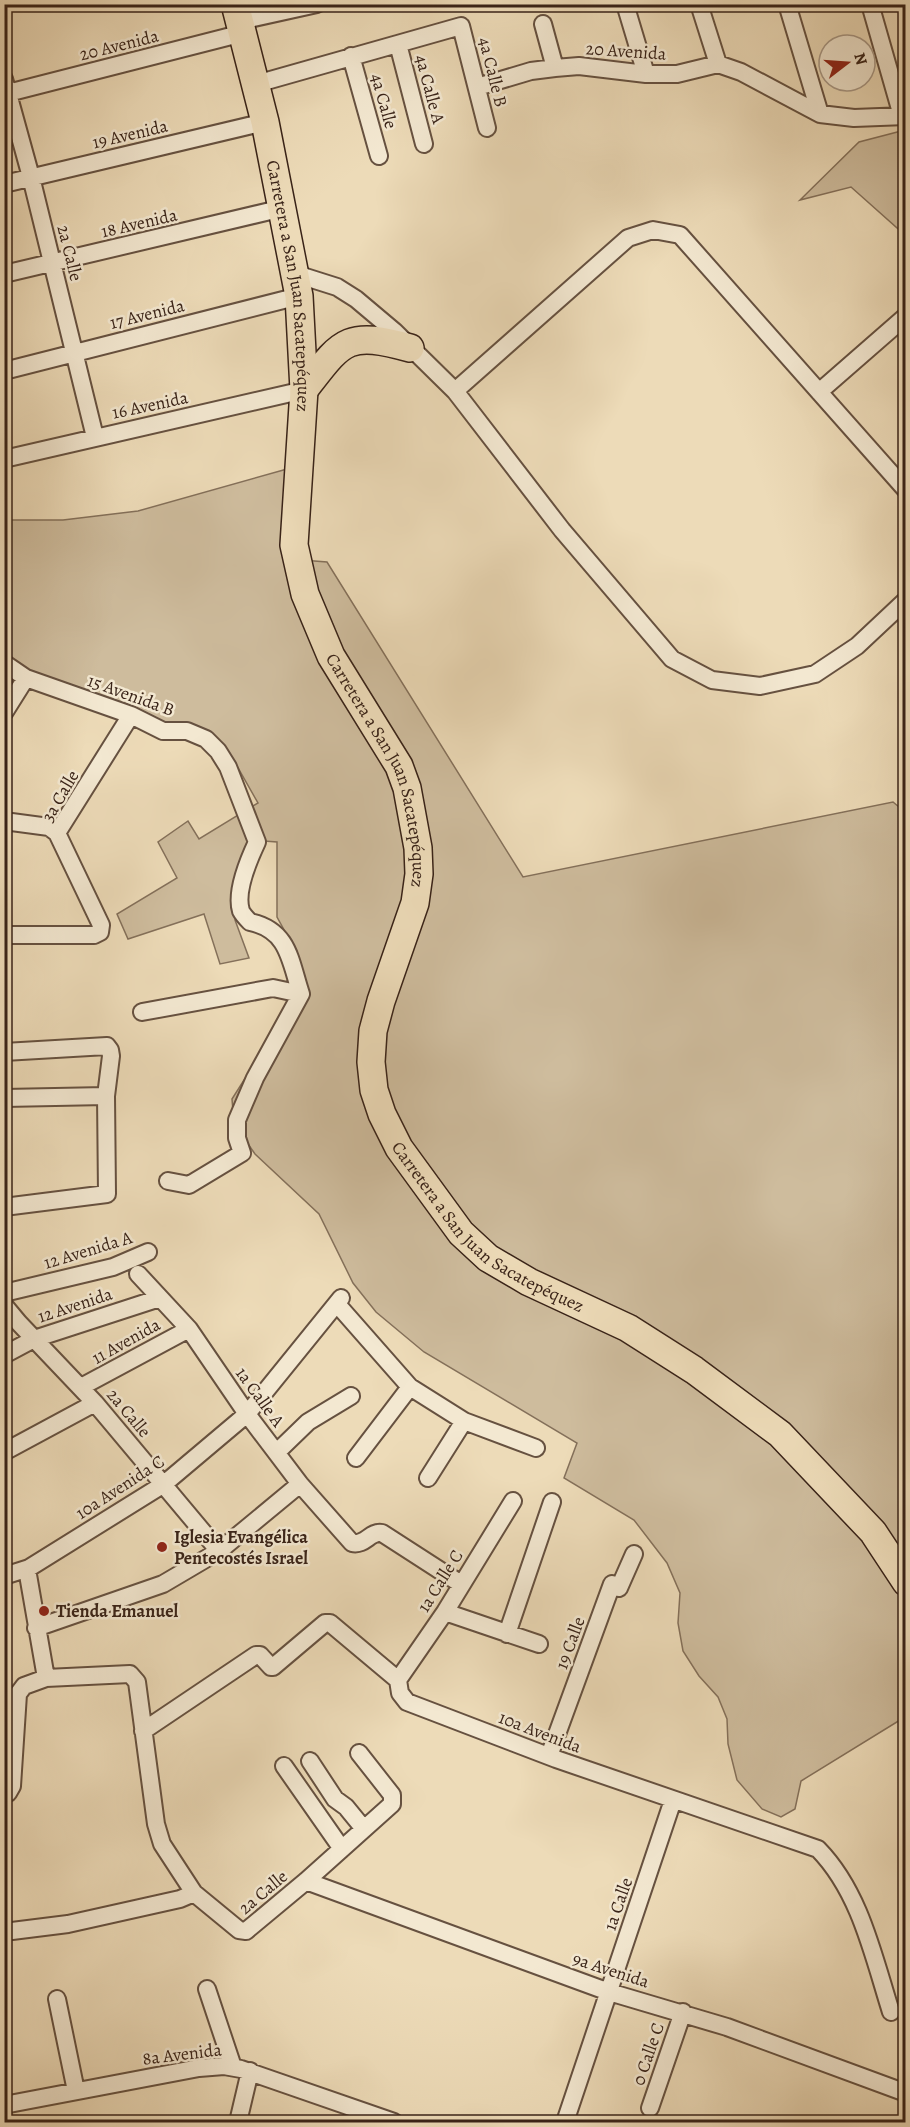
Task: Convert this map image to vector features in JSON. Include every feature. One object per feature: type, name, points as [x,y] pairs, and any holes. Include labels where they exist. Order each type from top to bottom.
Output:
[{"type":"main road","name":"Carretera a San Juan Sacatepéquez","points":[[239,20],[265,122],[297,285],[304,390],[294,545],[305,594],[331,656],[399,766],[407,788],[418,848],[415,903],[381,1001],[374,1031],[370,1062],[374,1090],[382,1114],[399,1148],[461,1233],[488,1258],[529,1282],[628,1328],[694,1370],[780,1434],[873,1532],[906,1582]]},
{"type":"main road","points":[[304,390],[335,351],[348,343],[369,339],[410,348]]},
{"type":"street","name":"20 Avenida","points":[[6,89],[239,20],[317,4]]},
{"type":"street","points":[[625,4],[646,74]]},
{"type":"street","points":[[699,4],[718,64],[741,72],[820,114],[854,118],[904,116],[870,4]]},
{"type":"street","points":[[787,4],[820,114]]},
{"type":"street","points":[[543,24],[555,68]]},
{"type":"street","name":"4a Calle B","points":[[398,44],[461,26],[487,129]]},
{"type":"street","points":[[256,84],[398,44]]},
{"type":"street","name":"4a Calle A","points":[[398,44],[424,144]]},
{"type":"street","name":"4a Calle","points":[[351,56],[379,156]]},
{"type":"street","name":"20 Avenida","points":[[477,87],[531,71],[555,68],[579,66],[646,74],[677,74],[718,64]]},
{"type":"street","name":"2a Calle","points":[[6,89],[31,177],[94,437]]},
{"type":"street","name":"19 Avenida","points":[[4,184],[265,122]]},
{"type":"street","name":"18 Avenida","points":[[4,274],[283,208]]},
{"type":"street","points":[[455,391],[628,238],[653,230],[680,235],[906,490]]},
{"type":"street","points":[[297,285],[337,287],[356,299],[394,331],[455,391],[562,530],[672,659],[712,680],[759,686],[815,674],[857,646],[906,600]]},
{"type":"street","name":"17 Avenida","points":[[4,370],[74,353],[297,285]]},
{"type":"street","points":[[819,392],[906,316]]},
{"type":"street","name":"16 Avenida","points":[[4,459],[304,390]]},
{"type":"street","name":"15 Avenida B","points":[[4,663],[26,678],[131,715],[163,731],[187,731],[206,740],[218,751],[228,767],[257,842],[249,858],[244,877],[240,895],[241,911],[250,922],[265,925],[279,936],[288,952],[301,994]]},
{"type":"street","points":[[4,713],[26,678]]},
{"type":"street","name":"3a Calle","points":[[4,935],[93,935],[100,932],[101,926],[57,833],[131,715]]},
{"type":"street","points":[[4,821],[49,827],[57,833]]},
{"type":"street","points":[[142,1012],[273,988],[301,994],[255,1078],[237,1120],[237,1138],[242,1153],[189,1185],[168,1181]]},
{"type":"street","points":[[4,1052],[106,1046],[110,1050],[106,1096],[107,1194],[4,1207]]},
{"type":"street","points":[[4,1098],[106,1096]]},
{"type":"street","name":"12 Avenida A","points":[[4,1293],[113,1267],[148,1252]]},
{"type":"street","name":"1a Calle A","points":[[138,1274],[189,1329],[247,1414],[300,1484],[352,1543],[362,1543],[374,1534],[382,1533],[461,1584]]},
{"type":"street","name":"12 Avenida","points":[[4,1355],[34,1339],[160,1298]]},
{"type":"street","name":"10a Avenida C","points":[[4,1576],[27,1569],[164,1484],[247,1414],[339,1301],[410,1387]]},
{"type":"street","name":"2a Calle","points":[[4,1305],[95,1403],[219,1551]]},
{"type":"street","name":"11 Avenida","points":[[81,1387],[189,1329]]},
{"type":"street","points":[[356,1458],[410,1387],[464,1421],[536,1448]]},
{"type":"street","points":[[277,1452],[308,1422],[351,1396]]},
{"type":"street","points":[[4,1452],[95,1403]]},
{"type":"street","points":[[428,1478],[464,1421]]},
{"type":"street","points":[[36,1628],[163,1584],[219,1551],[300,1484]]},
{"type":"street","name":"1a Calle C","points":[[398,1680],[445,1612],[513,1501]]},
{"type":"street","points":[[507,1634],[552,1502]]},
{"type":"street","name":"19 Calle","points":[[549,1756],[612,1584],[619,1588],[634,1554]]},
{"type":"street","points":[[4,1794],[8,1793],[12,1786],[18,1694],[24,1686],[46,1678],[27,1569]]},
{"type":"street","points":[[445,1612],[539,1644]]},
{"type":"street","name":"10a Avenida","points":[[143,1731],[256,1655],[260,1655],[273,1667],[325,1623],[330,1623],[398,1680],[400,1693],[407,1702],[549,1756],[818,1849],[844,1882],[852,1899],[866,1933],[891,2012]]},
{"type":"street","name":"2a Calle","points":[[46,1678],[125,1673],[130,1674],[137,1682],[156,1824],[162,1844],[194,1893],[239,1930],[246,1931],[390,1806],[392,1795],[360,1753]]},
{"type":"street","points":[[310,1761],[335,1799],[346,1807],[364,1829]]},
{"type":"street","points":[[284,1766],[342,1849]]},
{"type":"street","name":"1a Calle","points":[[565,2122],[673,1800]]},
{"type":"street","name":"9a Avenida","points":[[306,1881],[609,1992],[683,2012],[906,2093]]},
{"type":"street","points":[[4,1932],[68,1924],[180,1899],[194,1893]]},
{"type":"street","points":[[207,1989],[233,2067]]},
{"type":"street","points":[[57,1999],[76,2091]]},
{"type":"street","name":"0 Calle C","points":[[650,2108],[683,2012]]},
{"type":"street","name":"8a Avenida","points":[[4,2104],[206,2067],[233,2067],[250,2071],[366,2118],[394,2122]]},
{"type":"street","points":[[238,2122],[250,2071]]},
{"type":"shaded area","points":[[905,130],[905,235],[851,187],[800,200],[859,142]]},
{"type":"shaded area","points":[[287,469],[289,559],[327,562],[523,877],[893,802],[905,812],[905,1717],[801,1781],[795,1809],[781,1817],[762,1809],[737,1780],[728,1744],[727,1719],[718,1697],[699,1676],[683,1651],[678,1623],[680,1593],[667,1563],[634,1520],[564,1478],[577,1443],[424,1352],[376,1312],[353,1283],[319,1214],[255,1154],[234,1124],[232,1099],[296,998],[288,937],[277,917],[277,842],[264,841],[235,920],[249,958],[220,964],[204,914],[128,939],[117,914],[177,878],[158,842],[188,821],[199,839],[258,803],[233,759],[168,724],[5,661],[5,520],[63,520],[138,511]]},
{"type":"place","name":"Iglesia Evangélica Pentecostés Israel","points":[[162,1547]]},
{"type":"place","name":"Tienda Emanuel","points":[[44,1611]]}]
